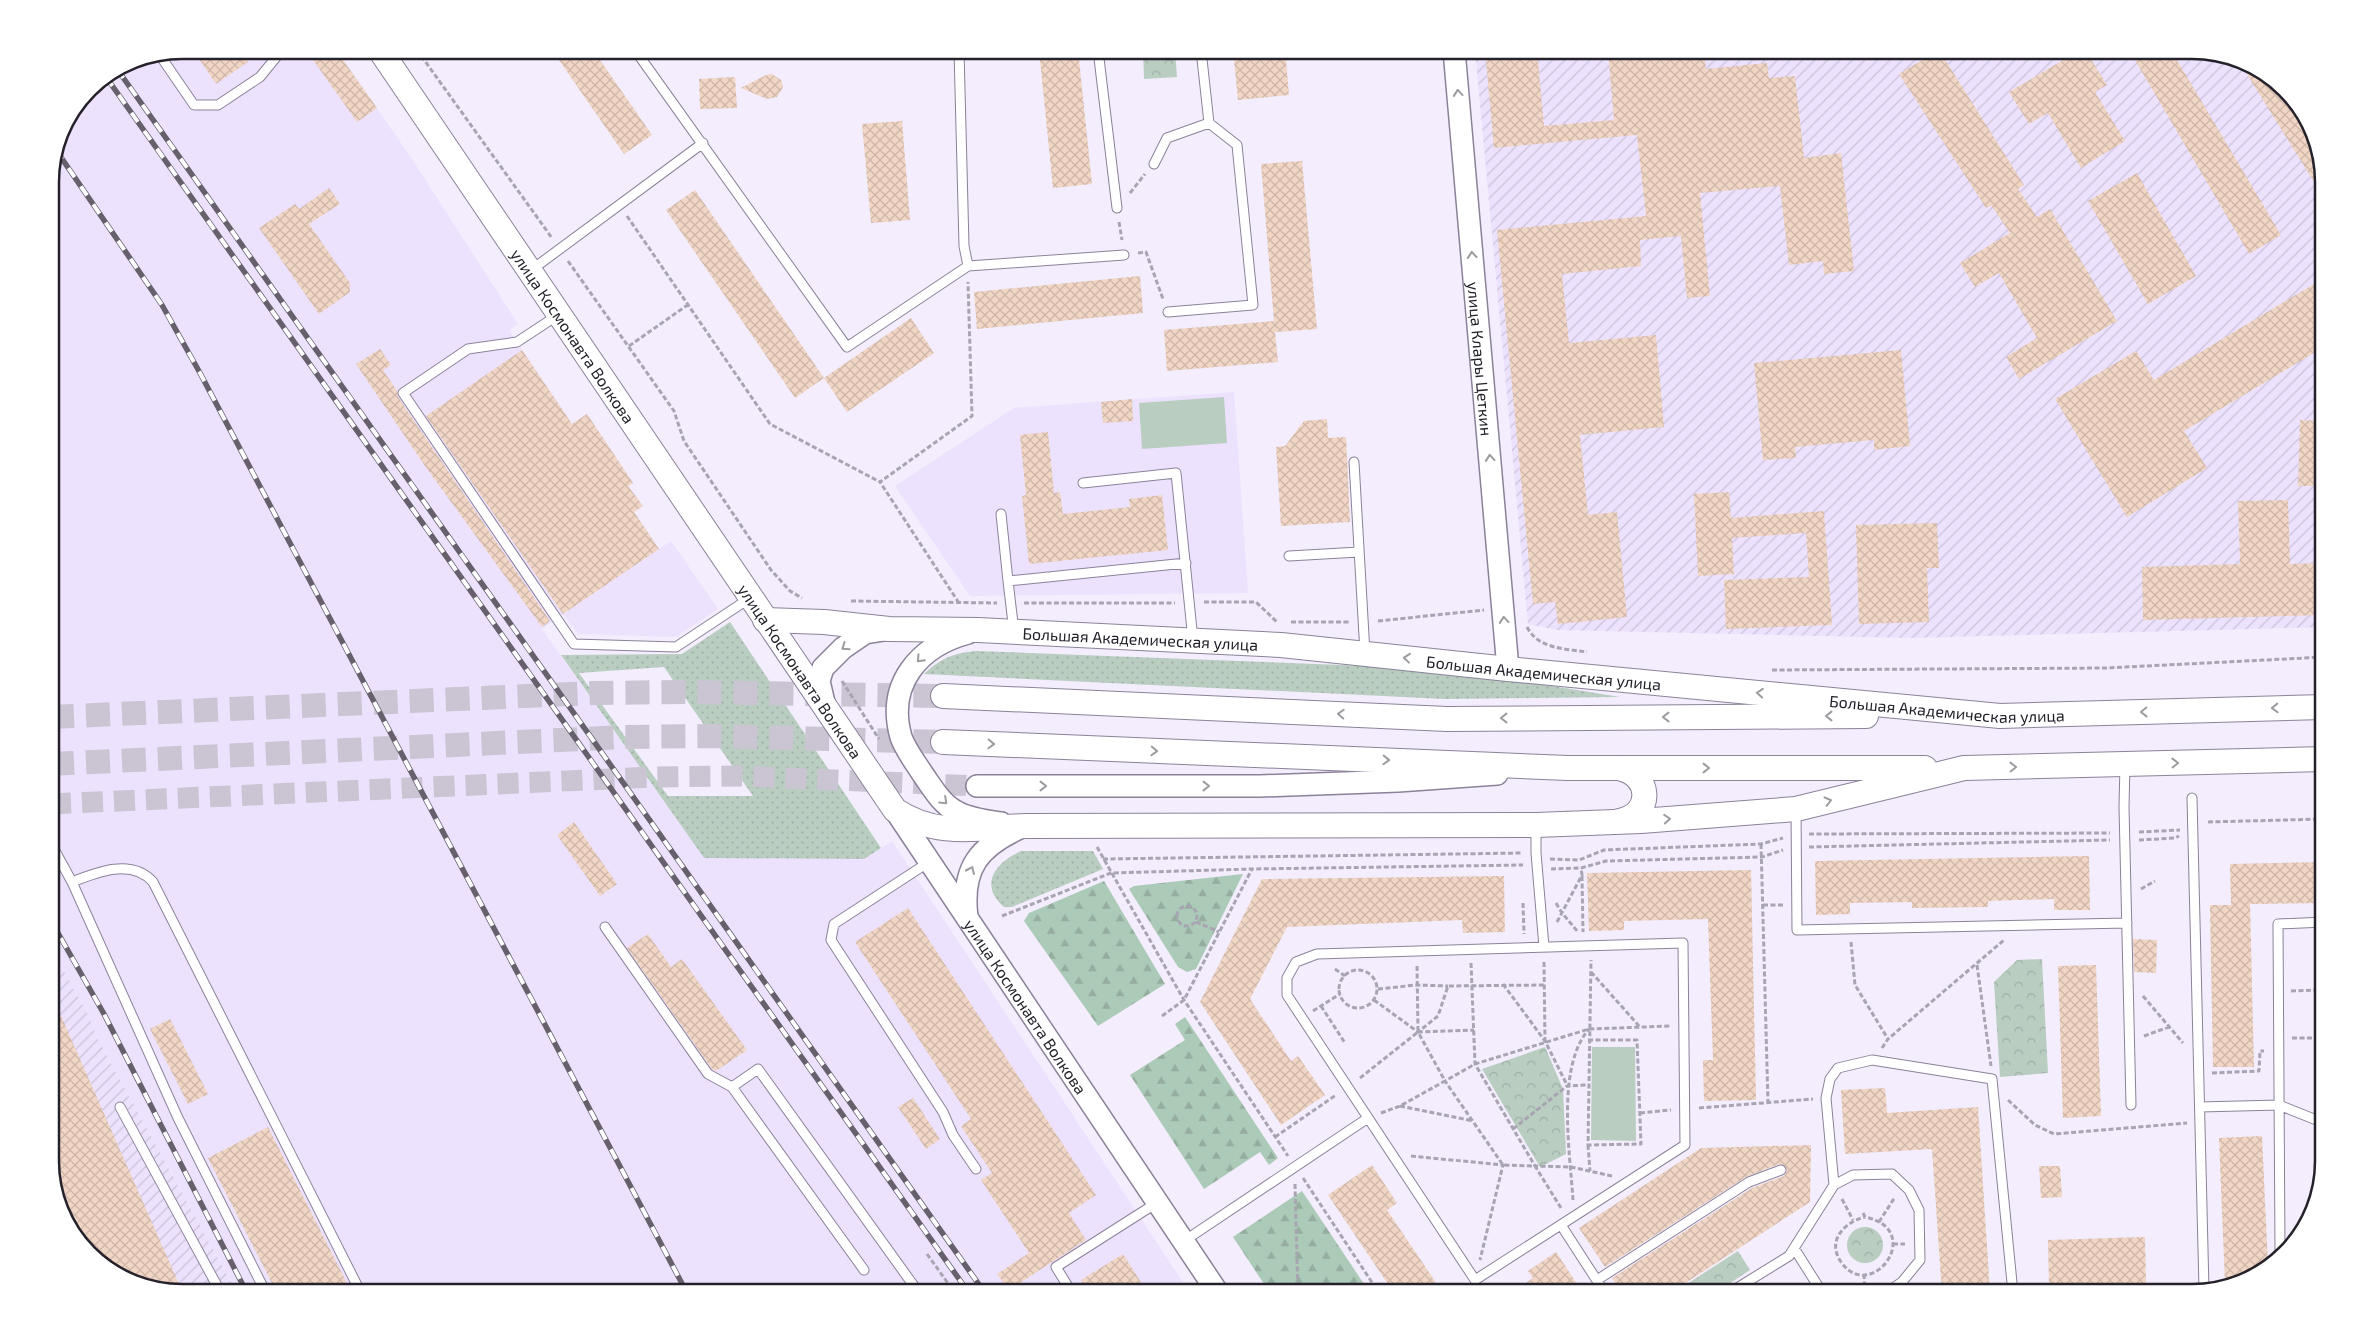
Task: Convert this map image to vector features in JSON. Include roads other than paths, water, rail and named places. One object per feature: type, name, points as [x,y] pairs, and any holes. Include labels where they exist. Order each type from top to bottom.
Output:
[{"type":"main road","name":"улица Космонавта Волкова","points":[[386,59],[828,714],[895,810]]},
{"type":"main road","name":"Большая Академическая улица","points":[[765,620],[824,622],[889,629],[978,630],[1281,644],[2000,716],[2315,707]]},
{"type":"main road","points":[[942,696],[1447,719],[2000,716]]},
{"type":"main road","points":[[942,742],[1568,768],[1964,768],[2315,760]]},
{"type":"main road","points":[[1618,768],[1635,774],[1641,781],[1644,790],[1641,808],[1635,815],[1618,822]]},
{"type":"main road","points":[[895,810],[924,826],[943,830],[1025,826],[1536,825],[1618,822],[1796,809],[1964,768]]},
{"type":"street","name":"улица Клары Цеткин","points":[[1455,59],[1508,668]]},
{"type":"street","points":[[828,714],[821,695],[819,681],[823,668],[842,648],[865,633],[889,629]]},
{"type":"street","points":[[978,630],[948,638],[932,647],[907,675],[899,692],[898,707],[901,738],[937,795],[958,813],[988,821],[1025,826]]},
{"type":"street","points":[[977,786],[1260,786],[1398,781],[1568,768]]},
{"type":"street","name":"улица Космонавта Волкова","points":[[895,810],[1212,1284]]},
{"type":"street","points":[[967,918],[965,896],[968,875],[976,859],[985,848],[1002,836],[1025,826]]},
{"type":"lane","points":[[163,60],[194,104],[218,105],[260,76],[274,59]]},
{"type":"lane","points":[[642,59],[847,347],[968,266],[1124,255]]},
{"type":"lane","points":[[959,59],[964,246],[968,266]]},
{"type":"lane","points":[[1099,59],[1118,208]]},
{"type":"lane","points":[[1168,312],[1253,305],[1237,144],[1209,123],[1202,59]]},
{"type":"lane","points":[[1154,164],[1167,138],[1209,123]]},
{"type":"lane","points":[[530,271],[703,143]]},
{"type":"lane","points":[[559,314],[517,342],[468,349],[403,393],[574,644],[676,646],[750,597]]},
{"type":"lane","points":[[1354,462],[1365,653]]},
{"type":"lane","points":[[1083,482],[1176,473],[1193,640]]},
{"type":"lane","points":[[1001,514],[1014,632]]},
{"type":"lane","points":[[1288,556],[1359,552]]},
{"type":"lane","points":[[1008,581],[1186,563]]},
{"type":"lane","points":[[2125,764],[2124,836],[2131,1105]]},
{"type":"lane","points":[[2192,798],[2204,1283]]},
{"type":"lane","points":[[1796,809],[1797,930],[2127,923]]},
{"type":"lane","points":[[1536,825],[1536,853],[1544,947]]},
{"type":"lane","points":[[59,858],[72,882],[178,1118],[261,1284]]},
{"type":"lane","points":[[930,861],[834,924],[831,940],[943,1112],[954,1135],[976,1169]]},
{"type":"lane","points":[[72,882],[93,874],[128,869],[141,871],[153,882],[356,1284]]},
{"type":"lane","points":[[2280,1247],[2278,924],[2315,922]]},
{"type":"lane","points":[[605,927],[708,1074],[732,1087],[864,1270]]},
{"type":"lane","points":[[1683,943],[1685,1145],[1475,1280],[1287,995],[1287,978],[1296,962],[1316,954],[1544,947],[1683,943]]},
{"type":"lane","points":[[1834,1185],[1826,1098],[1830,1079],[1838,1068],[1872,1060],[1992,1079],[2012,1284]]},
{"type":"lane","points":[[732,1087],[758,1069],[838,1184],[912,1284]]},
{"type":"lane","points":[[2200,1107],[2279,1104],[2315,1119]]},
{"type":"lane","points":[[120,1107],[216,1284]]},
{"type":"lane","points":[[1184,1241],[1368,1118]]},
{"type":"lane","points":[[1597,1280],[1749,1182],[1781,1170]]},
{"type":"lane","points":[[1744,1284],[1789,1256],[1834,1185],[1853,1175],[1892,1174],[1909,1190],[1919,1210],[1920,1260],[1899,1284]]},
{"type":"lane","points":[[1066,1284],[1056,1267],[1158,1202]]},
{"type":"lane","points":[[1568,1221],[1599,1284]]},
{"type":"lane","points":[[1794,1248],[1817,1284]]},
{"type":"tunnel","points":[[59,717],[594,693],[682,692],[943,696]]},
{"type":"tunnel","points":[[59,764],[625,737],[712,736],[943,742]]},
{"type":"tunnel","points":[[59,804],[654,777],[740,776],[977,786]]},
{"type":"railway","points":[[121,74],[979,1284]]},
{"type":"railway","points":[[109,82],[963,1284]]},
{"type":"railway","points":[[61,158],[162,305],[200,373],[682,1284]]},
{"type":"railway","points":[[59,935],[104,1014],[242,1284]]}]
